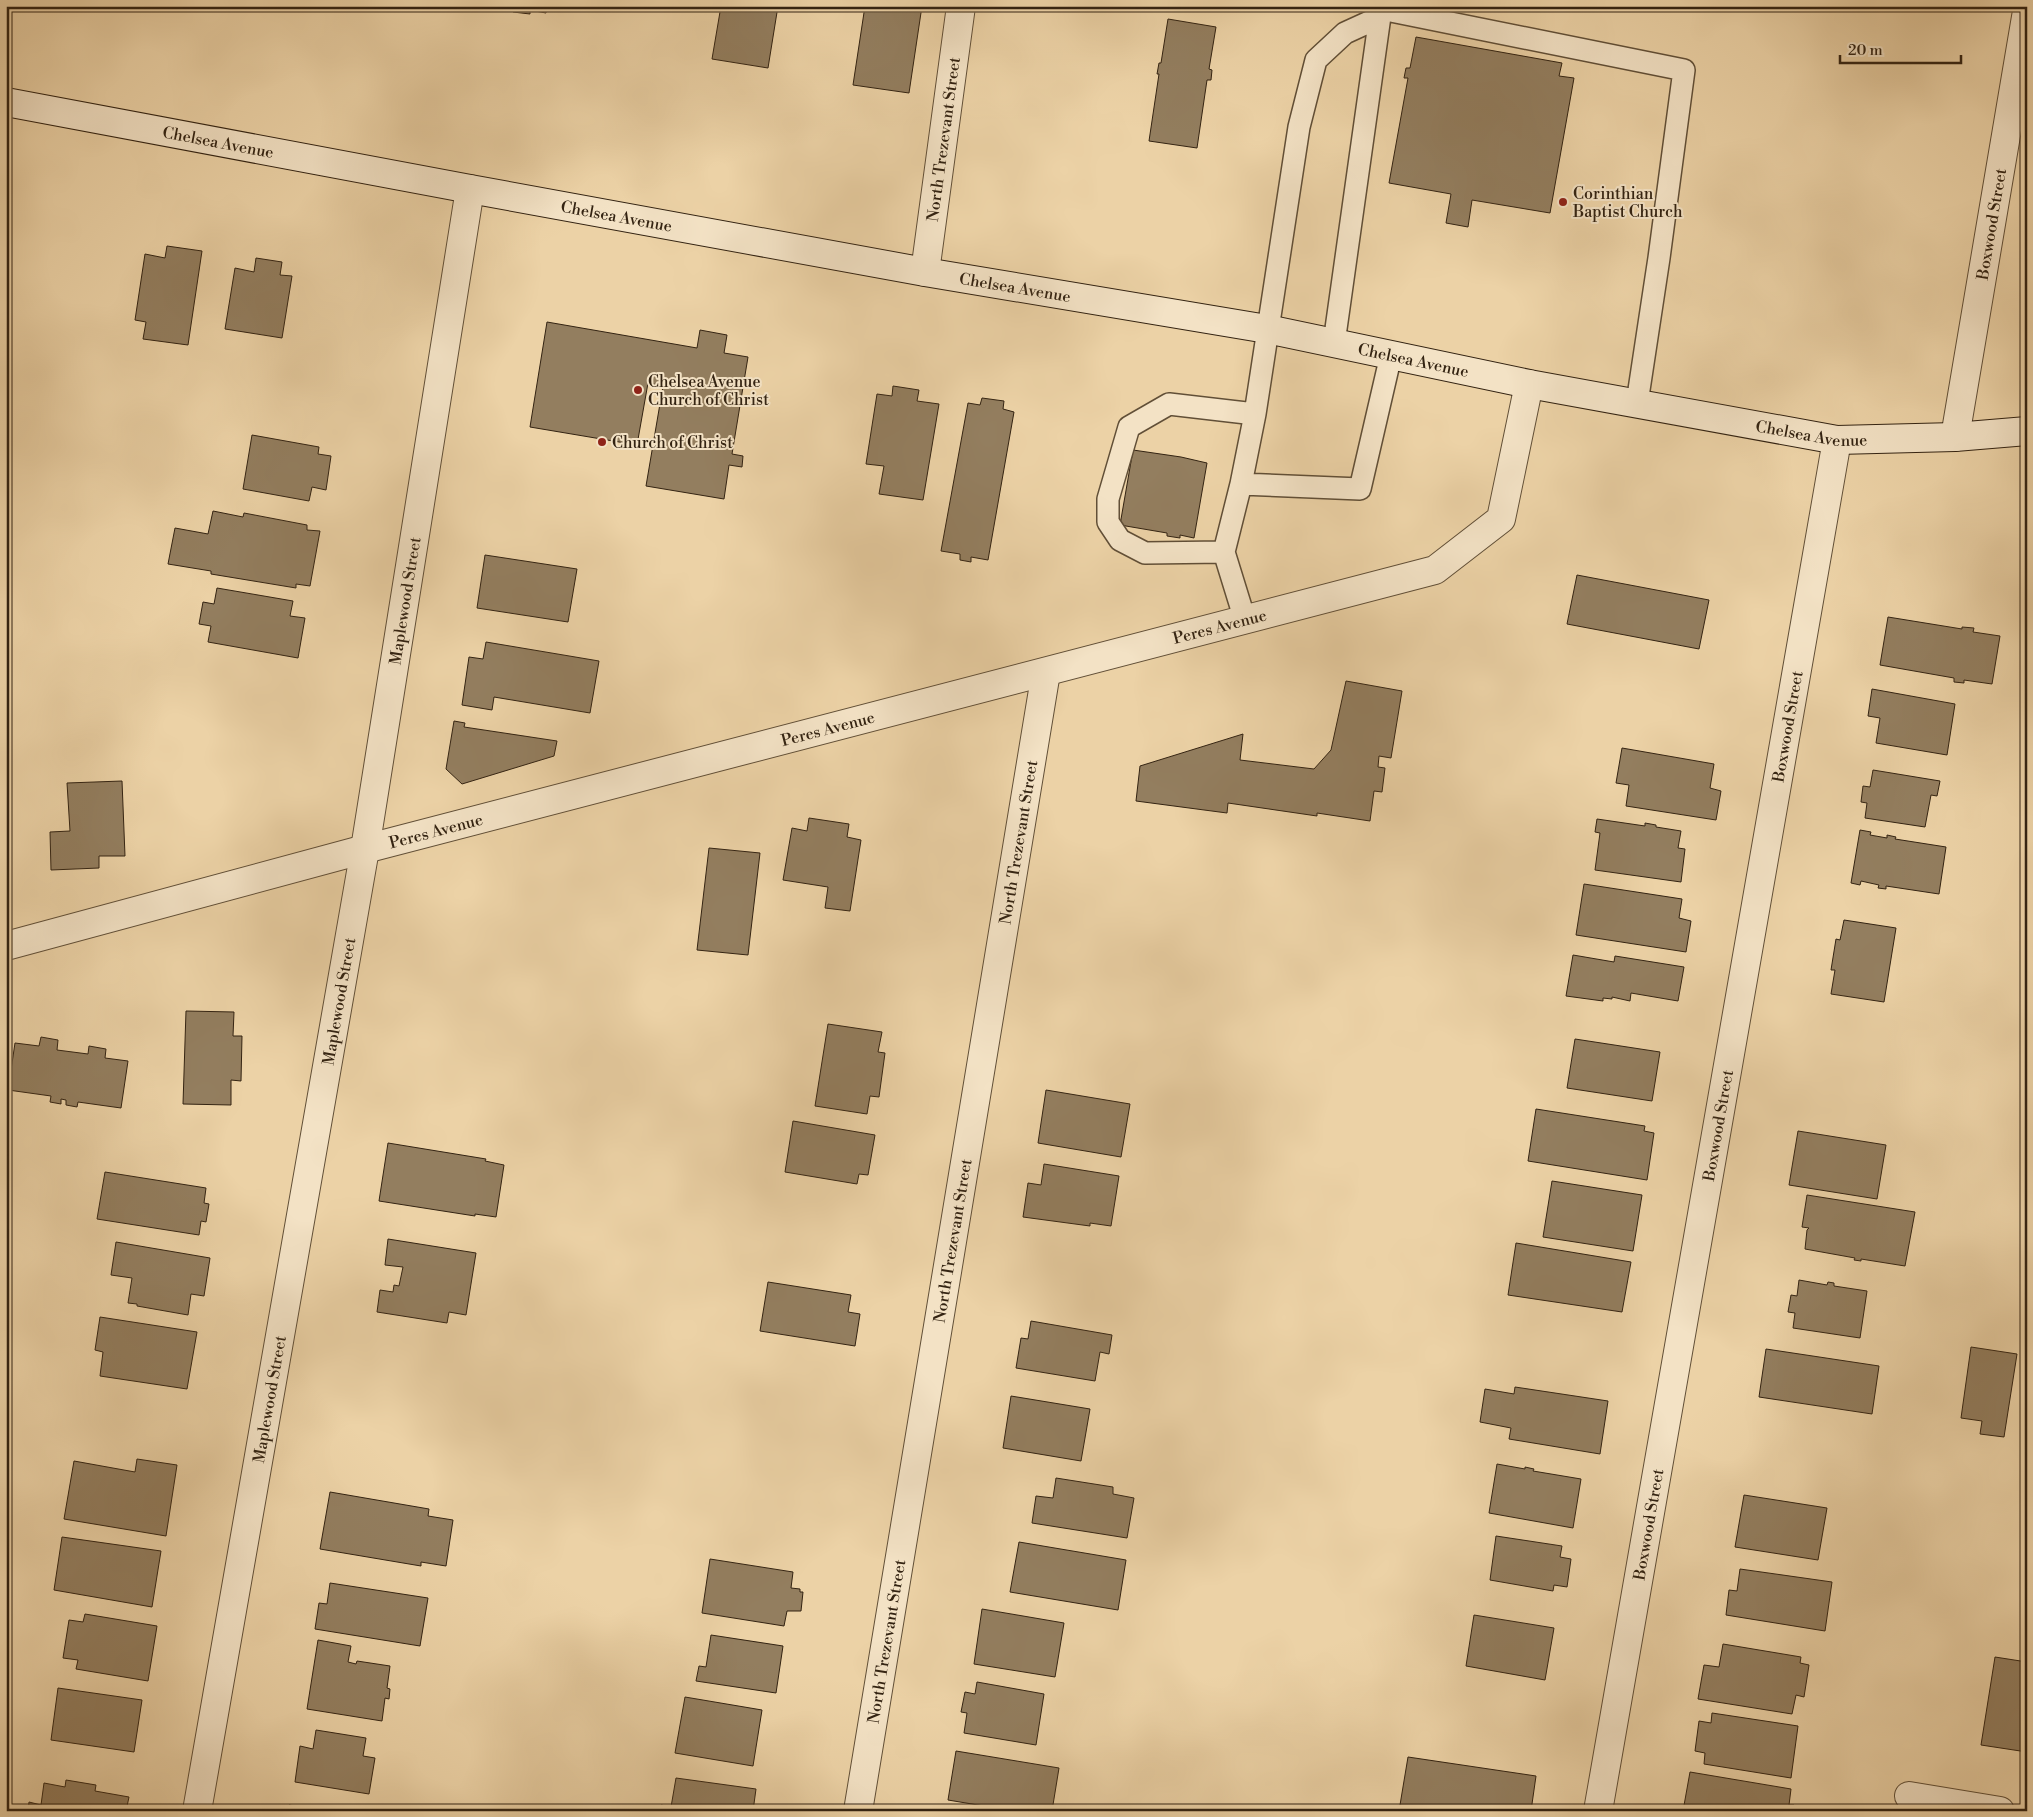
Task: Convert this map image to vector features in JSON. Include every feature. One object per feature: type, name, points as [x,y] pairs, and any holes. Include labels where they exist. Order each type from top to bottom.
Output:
[{"type":"street","name":"North Trezevant Street","points":[[924,272],[961,6]]},
{"type":"street","name":"Boxwood Street","points":[[1955,437],[2027,11]]},
{"type":"street","name":"Chelsea Avenue","points":[[6,102],[924,272],[1267,329],[1529,384],[1837,440],[1955,437],[2027,430]]},
{"type":"street","name":"Maplewood Street","points":[[198,1811],[365,849],[470,189]]},
{"type":"street","name":"Peres Avenue","points":[[6,946],[365,849],[1435,570],[1501,519],[1529,384]]},
{"type":"street","name":"Boxwood Street","points":[[1598,1811],[1837,440]]},
{"type":"street","name":"North Trezevant Street","points":[[858,1811],[1046,672]]},
{"type":"street","points":[[1909,1796],[2000,1811]]},
{"type":"lane","points":[[1334,343],[1381,9],[1684,70],[1659,258],[1637,403]]},
{"type":"lane","points":[[1245,620],[1224,552],[1256,414],[1267,329],[1299,126],[1316,60],[1345,33],[1380,17]]},
{"type":"lane","points":[[1241,484],[1360,489],[1390,355]]},
{"type":"lane","points":[[1224,552],[1145,552],[1120,540],[1108,522],[1108,499],[1129,427],[1169,404],[1256,414]]},
{"type":"building","points":[[432,6],[464,6],[463,11]]},
{"type":"building","points":[[506,6],[547,6],[546,13],[530,10],[530,14],[513,12],[513,7]]},
{"type":"building","points":[[721,6],[778,6],[768,68],[712,59]]},
{"type":"building","points":[[865,6],[922,6],[909,93],[853,85]]},
{"type":"building","points":[[1168,19],[1216,27],[1209,69],[1212,70],[1211,80],[1207,80],[1197,148],[1149,141],[1159,74],[1157,74],[1159,63],[1161,63]]},
{"type":"building","points":[[1416,37],[1562,63],[1559,76],[1574,78],[1550,213],[1472,200],[1468,227],[1446,223],[1451,194],[1389,183],[1408,78],[1404,78],[1406,68],[1410,68]]},
{"type":"building","points":[[167,246],[202,251],[188,345],[143,339],[146,322],[135,320],[145,254],[165,258]]},
{"type":"building","points":[[256,258],[282,262],[280,275],[292,276],[282,338],[225,329],[235,268],[254,272]]},
{"type":"building","points":[[547,322],[697,348],[700,330],[727,335],[724,353],[748,357],[732,454],[743,456],[742,467],[729,465],[724,499],[646,486],[663,386],[648,383],[637,445],[530,427]]},
{"type":"building","points":[[893,386],[919,390],[917,401],[939,404],[923,500],[879,494],[884,466],[866,464],[877,394],[892,396]]},
{"type":"building","points":[[982,398],[1004,401],[1003,409],[1014,412],[988,560],[971,557],[971,562],[960,560],[960,554],[941,551],[968,403],[980,405]]},
{"type":"building","points":[[252,435],[319,447],[318,454],[331,456],[326,490],[312,487],[309,501],[243,489]]},
{"type":"building","points":[[1133,450],[1207,463],[1194,538],[1180,535],[1180,538],[1167,536],[1167,533],[1120,525]]},
{"type":"building","points":[[213,511],[243,517],[244,513],[307,525],[307,530],[320,531],[310,586],[296,584],[296,588],[211,574],[211,571],[168,564],[175,528],[208,534]]},
{"type":"building","points":[[485,555],[577,569],[568,622],[477,608]]},
{"type":"building","points":[[1577,575],[1709,600],[1699,649],[1567,624]]},
{"type":"building","points":[[217,588],[293,601],[290,616],[305,618],[298,658],[208,642],[211,626],[199,624],[203,602],[214,604]]},
{"type":"building","points":[[1888,617],[1962,629],[1962,627],[1974,628],[1973,632],[2000,636],[1992,684],[1964,680],[1964,683],[1954,682],[1954,678],[1880,665]]},
{"type":"building","points":[[486,642],[599,661],[590,713],[494,697],[492,710],[462,705],[469,657],[483,659]]},
{"type":"building","points":[[1346,681],[1402,691],[1391,758],[1379,756],[1378,767],[1385,768],[1382,792],[1374,791],[1370,821],[1317,813],[1317,816],[1228,803],[1227,813],[1136,801],[1140,766],[1243,734],[1240,760],[1314,769],[1331,750]]},
{"type":"building","points":[[1872,689],[1955,704],[1947,755],[1876,743],[1880,718],[1868,716]]},
{"type":"building","points":[[454,721],[465,723],[464,727],[557,741],[554,756],[462,784],[446,769]]},
{"type":"building","points":[[1622,748],[1714,764],[1710,788],[1721,791],[1716,820],[1626,806],[1629,785],[1616,783]]},
{"type":"building","points":[[1873,770],[1940,781],[1937,796],[1931,795],[1925,827],[1865,818],[1867,803],[1861,802],[1863,786],[1870,787]]},
{"type":"building","points":[[122,781],[125,856],[99,856],[99,868],[51,870],[50,832],[70,831],[67,783]]},
{"type":"building","points":[[809,818],[849,824],[847,837],[861,840],[850,911],[825,908],[828,887],[783,880],[792,828],[807,831]]},
{"type":"building","points":[[1597,819],[1645,826],[1645,823],[1656,825],[1656,827],[1681,831],[1678,848],[1685,849],[1681,882],[1595,870],[1600,833],[1595,832]]},
{"type":"building","points":[[1860,830],[1871,832],[1870,835],[1887,838],[1887,835],[1896,837],[1895,839],[1946,847],[1939,894],[1886,886],[1886,889],[1878,888],[1879,885],[1861,881],[1860,885],[1851,883]]},
{"type":"building","points":[[709,848],[760,853],[748,955],[697,950]]},
{"type":"building","points":[[1584,884],[1682,899],[1679,918],[1691,921],[1686,952],[1576,935]]},
{"type":"building","points":[[1844,920],[1896,928],[1884,1002],[1831,994],[1835,970],[1831,970],[1836,939],[1840,940]]},
{"type":"building","points":[[1573,955],[1614,962],[1615,956],[1684,967],[1678,1001],[1631,993],[1630,1001],[1612,997],[1612,999],[1603,998],[1603,1001],[1566,996]]},
{"type":"building","points":[[186,1011],[234,1012],[233,1036],[242,1036],[241,1081],[231,1080],[231,1105],[183,1104]]},
{"type":"building","points":[[828,1024],[882,1032],[878,1052],[885,1053],[879,1097],[870,1096],[867,1114],[815,1106]]},
{"type":"building","points":[[41,1037],[58,1040],[57,1050],[88,1054],[89,1046],[106,1049],[105,1058],[128,1061],[121,1108],[78,1102],[77,1107],[66,1105],[66,1100],[61,1099],[61,1104],[50,1102],[51,1096],[8,1090],[15,1043],[39,1046]]},
{"type":"building","points":[[1575,1039],[1660,1052],[1652,1101],[1567,1088]]},
{"type":"building","points":[[1046,1090],[1130,1104],[1121,1157],[1038,1143]]},
{"type":"building","points":[[1536,1109],[1645,1126],[1644,1131],[1654,1133],[1647,1180],[1528,1161]]},
{"type":"building","points":[[793,1121],[875,1135],[868,1175],[859,1174],[857,1184],[785,1172]]},
{"type":"building","points":[[1798,1131],[1886,1145],[1877,1199],[1789,1185]]},
{"type":"building","points":[[388,1143],[486,1159],[485,1161],[504,1165],[496,1217],[475,1214],[475,1216],[379,1201]]},
{"type":"building","points":[[1044,1164],[1119,1176],[1111,1226],[1090,1223],[1090,1226],[1023,1217],[1028,1183],[1041,1185]]},
{"type":"building","points":[[105,1172],[206,1188],[204,1203],[209,1204],[206,1222],[201,1221],[199,1235],[97,1219]]},
{"type":"building","points":[[1552,1181],[1642,1195],[1633,1251],[1543,1237]]},
{"type":"building","points":[[1807,1195],[1915,1212],[1905,1266],[1861,1259],[1861,1261],[1854,1260],[1855,1258],[1805,1249],[1807,1230],[1809,1228],[1802,1227]]},
{"type":"building","points":[[388,1239],[476,1253],[466,1315],[449,1312],[447,1323],[377,1312],[380,1290],[393,1292],[394,1285],[399,1286],[403,1267],[385,1265]]},
{"type":"building","points":[[116,1242],[210,1258],[204,1296],[191,1294],[188,1315],[128,1303],[132,1278],[111,1275]]},
{"type":"building","points":[[1516,1243],[1631,1262],[1622,1312],[1508,1295]]},
{"type":"building","points":[[1799,1280],[1827,1285],[1828,1282],[1834,1283],[1834,1286],[1867,1291],[1860,1338],[1793,1328],[1795,1313],[1788,1312],[1791,1295],[1797,1296]]},
{"type":"building","points":[[768,1282],[851,1295],[848,1312],[860,1314],[855,1346],[760,1331]]},
{"type":"building","points":[[100,1317],[197,1332],[187,1389],[100,1376],[103,1352],[95,1350]]},
{"type":"building","points":[[1031,1321],[1112,1335],[1109,1354],[1100,1352],[1095,1381],[1016,1368],[1021,1338],[1028,1339]]},
{"type":"building","points":[[1971,1347],[2017,1354],[2004,1437],[1980,1434],[1982,1421],[1961,1418]]},
{"type":"building","points":[[1766,1349],[1879,1366],[1872,1414],[1759,1397]]},
{"type":"building","points":[[1515,1387],[1608,1401],[1600,1454],[1509,1439],[1511,1428],[1480,1422],[1485,1389],[1514,1394]]},
{"type":"building","points":[[1011,1396],[1090,1409],[1081,1461],[1003,1448]]},
{"type":"building","points":[[137,1459],[177,1465],[166,1536],[64,1519],[74,1461],[135,1472]]},
{"type":"building","points":[[1497,1464],[1525,1469],[1525,1467],[1534,1469],[1533,1471],[1581,1479],[1573,1528],[1489,1513]]},
{"type":"building","points":[[1056,1478],[1113,1487],[1113,1494],[1134,1498],[1127,1538],[1032,1523],[1036,1496],[1053,1498]]},
{"type":"building","points":[[330,1492],[429,1509],[428,1516],[453,1520],[446,1566],[421,1562],[421,1566],[320,1549]]},
{"type":"building","points":[[1744,1495],[1827,1508],[1818,1560],[1735,1547]]},
{"type":"building","points":[[1496,1536],[1562,1546],[1560,1557],[1571,1559],[1567,1587],[1554,1585],[1553,1591],[1490,1580]]},
{"type":"building","points":[[62,1537],[161,1551],[152,1607],[54,1590]]},
{"type":"building","points":[[1019,1542],[1126,1560],[1118,1610],[1010,1592]]},
{"type":"building","points":[[710,1559],[793,1572],[791,1588],[800,1589],[800,1592],[803,1592],[801,1611],[787,1611],[784,1626],[702,1613]]},
{"type":"building","points":[[1740,1569],[1832,1582],[1825,1631],[1726,1615],[1729,1590],[1737,1591]]},
{"type":"building","points":[[330,1583],[428,1598],[420,1646],[315,1629],[319,1603],[327,1604]]},
{"type":"building","points":[[982,1609],[1064,1623],[1055,1677],[974,1664]]},
{"type":"building","points":[[85,1614],[157,1626],[148,1681],[76,1669],[78,1660],[63,1658],[69,1620],[83,1622]]},
{"type":"building","points":[[1474,1615],[1554,1628],[1545,1680],[1466,1666]]},
{"type":"building","points":[[711,1635],[783,1646],[776,1693],[696,1681],[699,1666],[706,1667]]},
{"type":"building","points":[[318,1640],[351,1646],[348,1662],[356,1664],[357,1661],[390,1666],[387,1688],[390,1689],[389,1699],[385,1698],[382,1721],[307,1709]]},
{"type":"building","points":[[1723,1644],[1801,1657],[1800,1663],[1809,1665],[1804,1697],[1796,1695],[1792,1714],[1698,1699],[1704,1665],[1719,1667]]},
{"type":"building","points":[[1995,1657],[2027,1662],[2027,1752],[1981,1745]]},
{"type":"building","points":[[977,1682],[1044,1694],[1036,1745],[964,1733],[967,1713],[961,1712],[965,1692],[975,1694]]},
{"type":"building","points":[[58,1688],[142,1700],[134,1752],[51,1740]]},
{"type":"building","points":[[685,1697],[762,1710],[753,1766],[675,1753]]},
{"type":"building","points":[[1712,1713],[1798,1726],[1791,1778],[1704,1764],[1705,1753],[1695,1751],[1699,1721],[1711,1723]]},
{"type":"building","points":[[316,1730],[366,1738],[363,1756],[375,1758],[369,1794],[295,1782],[300,1746],[313,1749]]},
{"type":"building","points":[[956,1751],[1059,1768],[1052,1811],[1002,1811],[1002,1809],[948,1800]]},
{"type":"building","points":[[1408,1757],[1536,1776],[1531,1811],[1399,1811]]},
{"type":"building","points":[[1690,1772],[1791,1789],[1789,1805],[1794,1805],[1794,1811],[1683,1811]]},
{"type":"building","points":[[676,1778],[756,1789],[753,1811],[660,1811],[661,1805],[671,1807]]},
{"type":"building","points":[[66,1780],[96,1785],[95,1791],[129,1797],[126,1811],[28,1811],[29,1802],[41,1805],[44,1783],[65,1787]]},
{"type":"building","points":[[289,1805],[324,1811],[288,1811]]},
{"type":"place","name":"Corinthian Baptist Church","points":[[1563,202]]},
{"type":"place","name":"Chelsea Avenue Church of Christ","points":[[638,390]]},
{"type":"place","name":"Church of Christ","points":[[602,442]]}]
